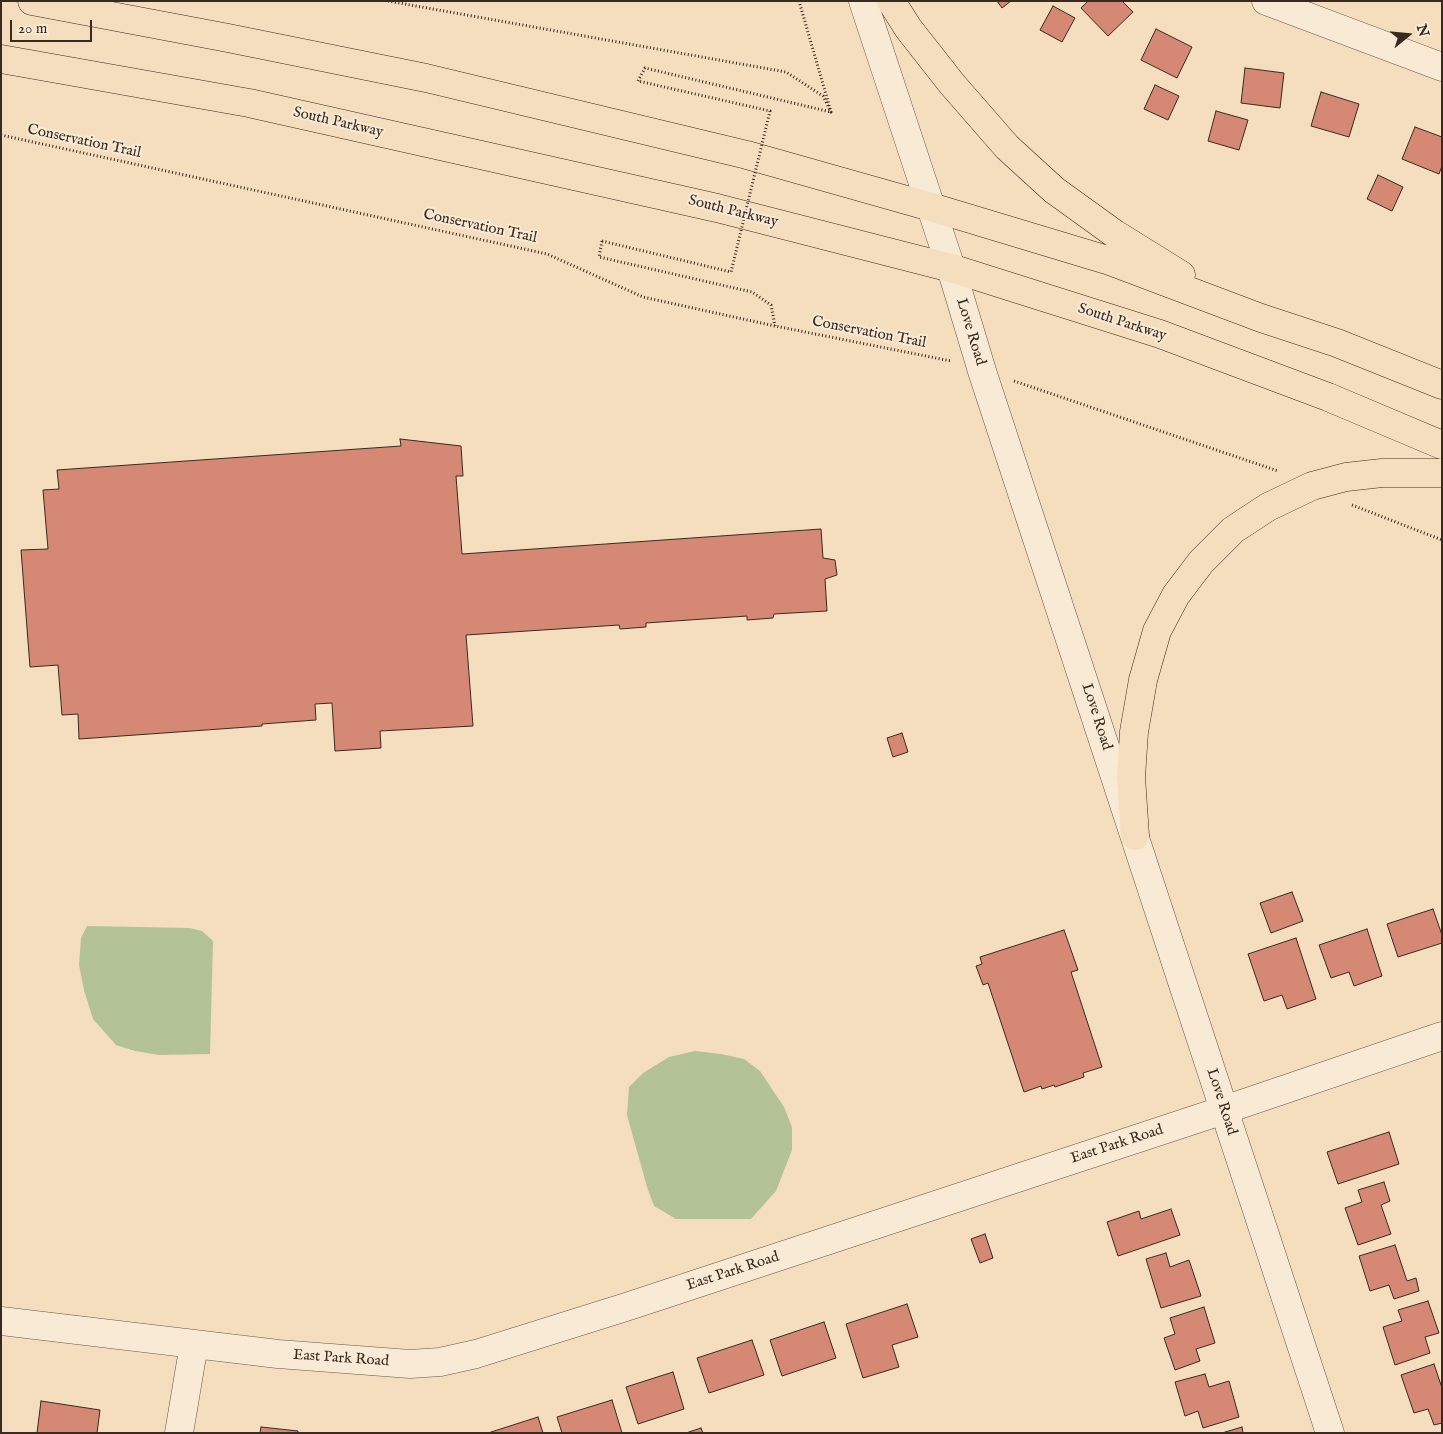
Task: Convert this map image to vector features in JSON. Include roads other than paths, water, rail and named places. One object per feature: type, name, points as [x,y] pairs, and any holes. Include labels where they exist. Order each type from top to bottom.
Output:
[{"type":"main road","points":[[32,1],[426,78],[747,155],[931,207],[1107,260],[1262,318],[1337,343],[1442,386]]},
{"type":"main road","points":[[892,1],[908,28],[952,84],[1008,147],[1054,190],[1115,234],[1168,268],[1262,318]]},
{"type":"main road","name":"South Parkway","points":[[1,59],[249,103],[717,208],[950,268],[1160,334],[1328,397],[1442,445]]},
{"type":"main road","points":[[1135,836],[1131,777],[1134,732],[1143,680],[1157,631],[1176,595],[1201,562],[1233,530],[1268,507],[1312,486],[1346,477],[1382,473],[1442,473]]},
{"type":"street","name":"Love Road","points":[[863,1],[931,207],[982,371],[1330,1433]]},
{"type":"street","points":[[1266,1],[1442,67]]},
{"type":"street","name":"East Park Road","points":[[1,1322],[278,1354],[410,1364],[440,1362],[476,1354],[626,1307],[1224,1110],[1442,1036]]},
{"type":"street","points":[[179,1433],[194,1344]]}]
